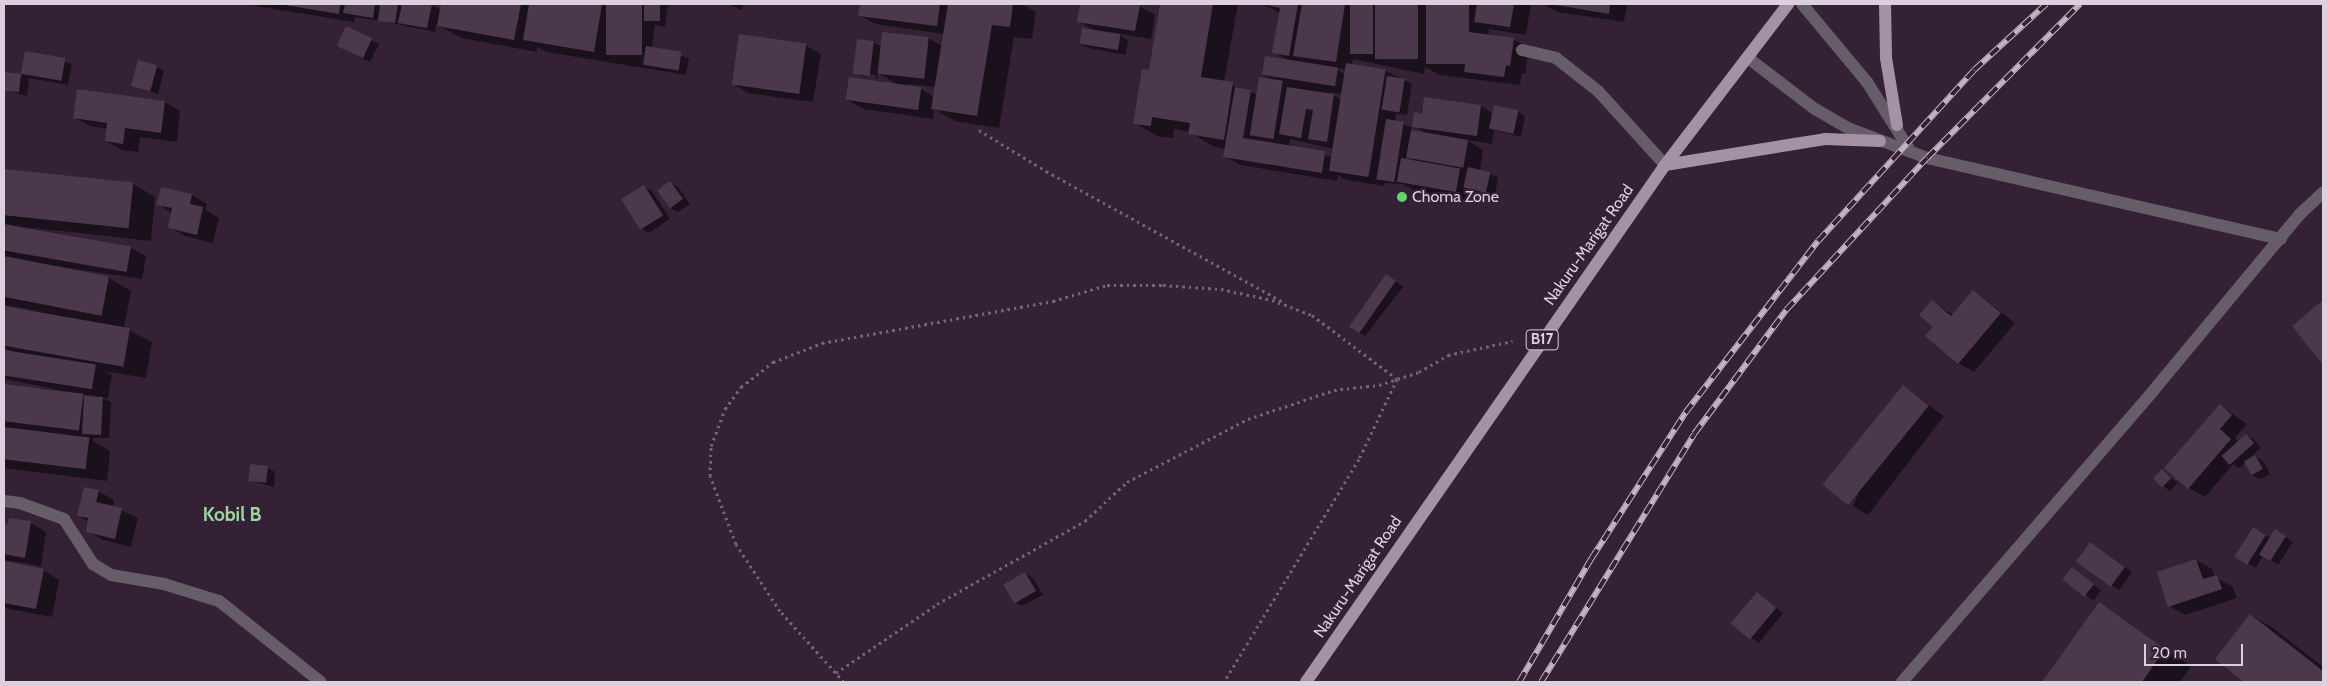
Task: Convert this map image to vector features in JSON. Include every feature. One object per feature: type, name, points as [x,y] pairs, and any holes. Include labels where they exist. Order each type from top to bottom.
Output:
[{"type":"main road","name":"Nakuru-Marigat Road","points":[[1306,682],[1665,165],[1788,4]]},
{"type":"main road","points":[[1885,4],[1886,58],[1897,126]]},
{"type":"main road","points":[[1665,165],[1824,140],[1880,141]]},
{"type":"street","points":[[1802,4],[1854,66],[1897,126],[1909,149]]},
{"type":"street","points":[[1522,50],[1556,58],[1598,92],[1665,165]]},
{"type":"street","points":[[1748,58],[1815,109],[1848,128],[1880,141],[1909,149],[1927,158],[2281,239]]},
{"type":"street","points":[[1902,682],[2281,239],[2323,193]]},
{"type":"street","points":[[4,501],[20,503],[64,519],[82,551],[93,564],[111,575],[164,584],[219,601],[321,682]]},
{"type":"path","points":[[979,130],[1290,307]]},
{"type":"path","points":[[844,682],[780,611],[736,544],[710,476],[711,446],[725,409],[741,386],[773,362],[822,343],[1053,300],[1107,285],[1163,285],[1222,290],[1290,307],[1312,315],[1397,379]]},
{"type":"path","points":[[836,673],[937,604],[1085,521],[1127,482],[1248,419],[1334,390],[1397,379],[1419,372],[1448,355],[1484,345],[1519,340],[1549,330]]},
{"type":"path","points":[[1224,682],[1359,459],[1397,379]]},
{"type":"building","points":[[279,4],[340,4],[339,14]]},
{"type":"building","points":[[345,4],[375,4],[373,18],[343,13]]},
{"type":"building","points":[[380,4],[398,4],[395,23],[378,21]]},
{"type":"building","points":[[402,4],[432,4],[427,28],[398,23]]},
{"type":"building","points":[[441,4],[521,4],[514,40],[437,26]]},
{"type":"building","points":[[529,4],[602,4],[594,52],[523,40]]},
{"type":"building","points":[[606,4],[642,4],[642,55],[606,55]]},
{"type":"building","points":[[644,4],[660,4],[660,21],[644,21]]},
{"type":"building","points":[[860,4],[940,4],[937,26],[858,16]]},
{"type":"building","points":[[948,4],[1013,4],[1010,27],[992,25],[977,116],[931,109]]},
{"type":"building","points":[[1080,4],[1140,5],[1135,31],[1077,22]]},
{"type":"building","points":[[1160,4],[1213,4],[1201,77],[1233,82],[1224,140],[1188,134],[1190,123],[1152,117],[1151,126],[1133,124],[1142,69],[1149,70]]},
{"type":"building","points":[[1262,4],[1298,4],[1289,56],[1272,53],[1280,8]]},
{"type":"building","points":[[1302,4],[1345,4],[1336,62],[1293,56]]},
{"type":"building","points":[[1350,4],[1373,4],[1373,54],[1350,54]]},
{"type":"building","points":[[1375,4],[1418,4],[1418,59],[1375,59]]},
{"type":"building","points":[[1426,4],[1469,4],[1469,64],[1426,64]]},
{"type":"building","points":[[1477,4],[1514,4],[1510,27],[1474,22]]},
{"type":"building","points":[[1550,4],[1610,4],[1609,14]]},
{"type":"building","points":[[346,26],[372,38],[363,58],[337,46]]},
{"type":"building","points":[[1082,28],[1121,34],[1118,50],[1079,44]]},
{"type":"building","points":[[882,32],[929,37],[924,79],[878,74]]},
{"type":"building","points":[[1469,32],[1514,38],[1510,66],[1506,65],[1504,77],[1464,72]]},
{"type":"building","points":[[739,34],[806,43],[799,94],[732,85]]},
{"type":"building","points":[[857,39],[874,41],[870,76],[853,74]]},
{"type":"building","points":[[646,46],[682,52],[679,70],[643,65]]},
{"type":"building","points":[[25,51],[65,58],[61,81],[21,74]]},
{"type":"building","points":[[1265,56],[1338,68],[1335,86],[1262,75]]},
{"type":"building","points":[[138,60],[157,65],[150,91],[131,86]]},
{"type":"building","points":[[1346,63],[1386,69],[1368,177],[1329,171]]},
{"type":"building","points":[[4,72],[21,74],[19,92],[4,91]]},
{"type":"building","points":[[1387,76],[1405,79],[1399,112],[1382,110]]},
{"type":"building","points":[[849,77],[921,87],[918,110],[846,100]]},
{"type":"building","points":[[1259,77],[1283,81],[1273,139],[1250,135]]},
{"type":"building","points":[[1235,87],[1251,90],[1243,138],[1325,151],[1322,173],[1223,157]]},
{"type":"building","points":[[1287,87],[1334,94],[1327,142],[1308,139],[1313,110],[1306,109],[1301,138],[1279,134]]},
{"type":"building","points":[[77,89],[165,101],[161,133],[125,128],[123,144],[105,141],[107,123],[73,118]]},
{"type":"building","points":[[1424,97],[1481,105],[1477,136],[1412,127],[1414,112],[1422,114]]},
{"type":"building","points":[[1494,105],[1518,110],[1513,134],[1489,128]]},
{"type":"building","points":[[1386,119],[1404,122],[1394,182],[1376,179]]},
{"type":"building","points":[[1411,130],[1468,140],[1463,168],[1406,158]]},
{"type":"building","points":[[1401,158],[1460,168],[1456,192],[1397,182]]},
{"type":"building","points":[[1468,167],[1490,172],[1486,193],[1463,187]]},
{"type":"building","points":[[4,169],[133,183],[128,228],[4,215]]},
{"type":"building","points":[[670,181],[683,199],[670,208],[657,190]]},
{"type":"building","points":[[644,185],[663,216],[640,230],[621,199]]},
{"type":"building","points":[[161,187],[192,194],[190,204],[203,207],[197,235],[168,228],[172,208],[156,205]]},
{"type":"building","points":[[4,224],[131,246],[127,272],[4,250]]},
{"type":"building","points":[[4,256],[109,276],[101,316],[4,297]]},
{"type":"building","points":[[1386,274],[1396,281],[1359,333],[1349,326]]},
{"type":"building","points":[[1973,290],[2001,313],[1958,364],[1925,336],[1933,327],[1919,315],[1932,300],[1951,316]]},
{"type":"building","points":[[2323,300],[2323,365],[2292,326]]},
{"type":"building","points":[[4,306],[130,328],[123,367],[4,346]]},
{"type":"building","points":[[4,350],[96,365],[92,389],[4,375]]},
{"type":"building","points":[[4,384],[83,394],[79,430],[4,421]]},
{"type":"building","points":[[1903,385],[1929,406],[1848,505],[1822,484]]},
{"type":"building","points":[[84,396],[103,397],[101,435],[82,434]]},
{"type":"building","points":[[2220,404],[2232,415],[2220,429],[2231,439],[2188,489],[2164,468]]},
{"type":"building","points":[[4,427],[89,437],[85,469],[4,459]]},
{"type":"building","points":[[2246,434],[2254,443],[2230,465],[2221,456]]},
{"type":"building","points":[[2255,455],[2263,469],[2252,475],[2244,462]]},
{"type":"building","points":[[250,464],[268,466],[266,483],[248,481]]},
{"type":"building","points":[[2162,469],[2171,478],[2162,487],[2153,478]]},
{"type":"building","points":[[84,487],[99,490],[96,502],[122,508],[115,539],[86,532],[88,518],[77,516]]},
{"type":"building","points":[[9,518],[31,521],[25,558],[4,554],[4,523],[8,524]]},
{"type":"building","points":[[2253,527],[2266,535],[2247,565],[2234,557]]},
{"type":"building","points":[[2275,529],[2286,536],[2270,561],[2259,554]]},
{"type":"building","points":[[2090,542],[2125,567],[2111,587],[2076,561]]},
{"type":"building","points":[[2196,559],[2203,579],[2217,575],[2222,589],[2168,607],[2157,572]]},
{"type":"building","points":[[4,561],[44,569],[36,609],[4,603]]},
{"type":"building","points":[[2072,567],[2094,584],[2084,597],[2062,580]]},
{"type":"building","points":[[1025,572],[1036,591],[1014,604],[1003,584]]},
{"type":"building","points":[[1757,592],[1776,608],[1750,639],[1731,623]]},
{"type":"building","points":[[2099,602],[2165,649],[2142,682],[2042,682]]},
{"type":"building","points":[[2250,614],[2323,671],[2323,682],[2244,682],[2215,659]]},
{"type":"railway","points":[[1519,682],[1591,559],[1685,413],[1818,241],[1974,70],[2046,4]]},
{"type":"railway","points":[[1541,682],[1694,434],[1786,310],[1927,158],[2080,4]]},
{"type":"place","name":"Choma Zone","points":[[1402,197]]},
{"type":"district","name":"Kobil B","points":[[232,515]]}]
